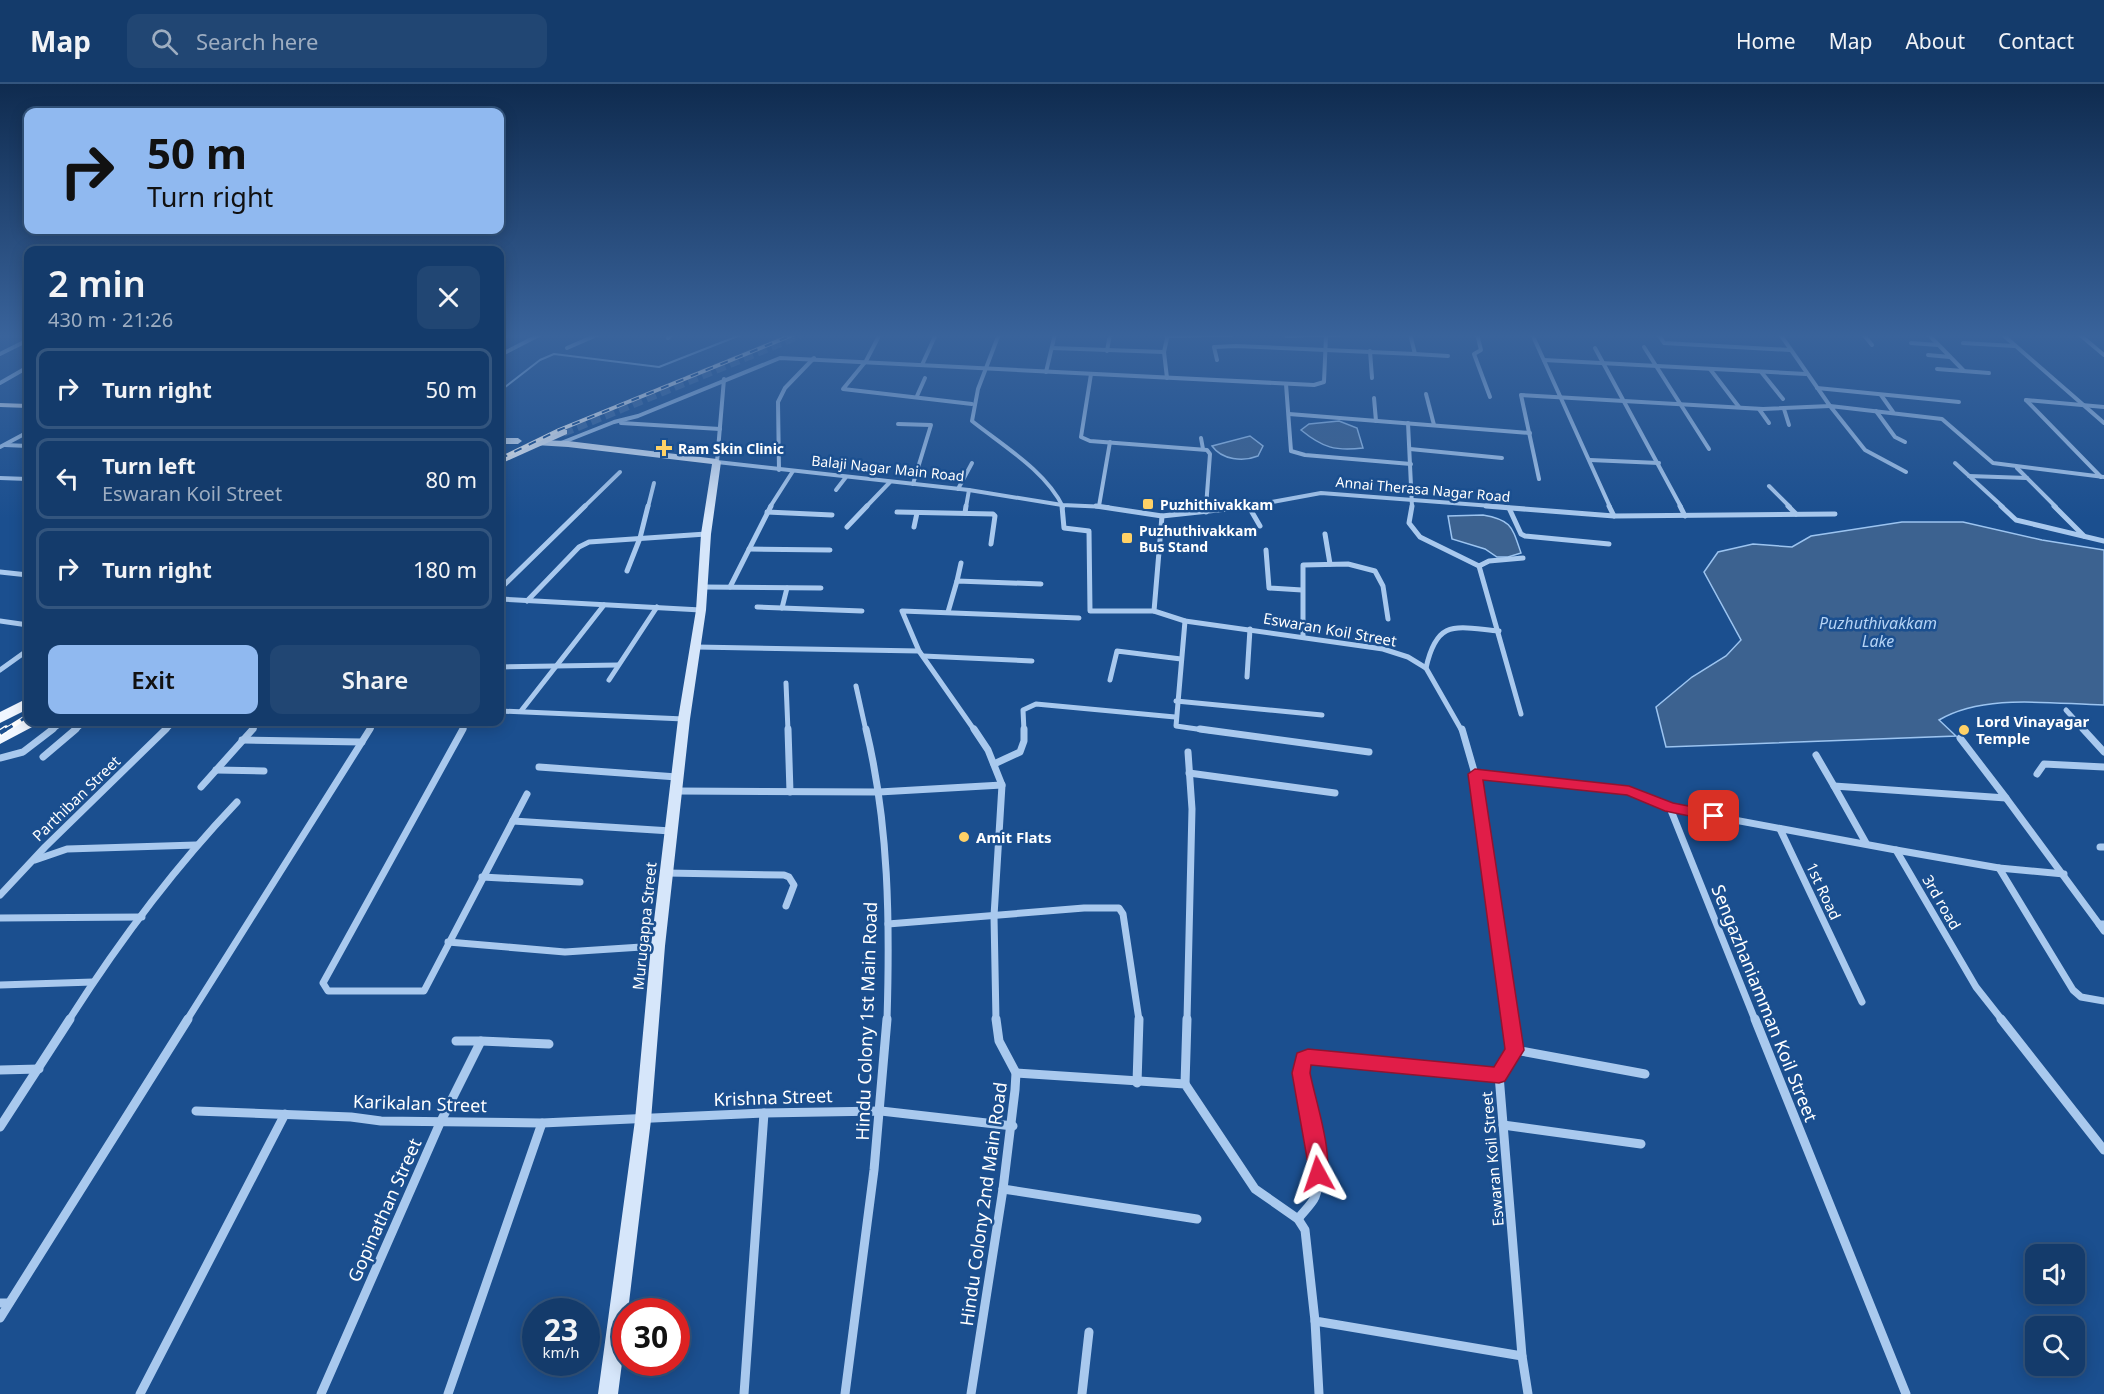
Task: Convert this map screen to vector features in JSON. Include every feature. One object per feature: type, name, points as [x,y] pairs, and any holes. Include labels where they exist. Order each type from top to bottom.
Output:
[{"type":"main road","points":[[504,449],[550,427]]},
{"type":"main road","points":[[504,459],[538,443],[562,437]]},
{"type":"main road","points":[[0,718],[24,705]]},
{"type":"main road","points":[[0,739],[24,726]]},
{"type":"street","points":[[562,437],[638,417],[687,395]]},
{"type":"street","points":[[717,462],[723,395]]},
{"type":"street","points":[[779,470],[778,402],[781,395]]},
{"type":"street","points":[[908,395],[972,404]]},
{"type":"street","points":[[976,395],[972,404],[972,422],[1004,446],[1040,479],[1062,505]]},
{"type":"street","points":[[1088,395],[1081,437],[1110,442],[1203,449],[1210,454],[1206,512]]},
{"type":"street","points":[[1287,395],[1291,451],[1305,455],[1411,464]]},
{"type":"street","points":[[1426,395],[1434,425]]},
{"type":"street","points":[[1521,395],[1539,479]]},
{"type":"street","points":[[1526,395],[1761,409],[1830,406],[1942,419],[1990,461],[2017,468],[2103,478]]},
{"type":"street","points":[[1622,395],[1685,516]]},
{"type":"street","points":[[1673,395],[1709,449]]},
{"type":"street","points":[[1729,395],[1738,407]]},
{"type":"street","points":[[1780,395],[1783,399]]},
{"type":"street","points":[[1823,395],[1865,450],[1906,472]]},
{"type":"street","points":[[1882,395],[1893,412]]},
{"type":"street","points":[[1892,395],[1959,402]]},
{"type":"street","points":[[2072,395],[2104,423]]},
{"type":"street","points":[[1561,396],[1614,516]]},
{"type":"street","points":[[1374,398],[1376,421]]},
{"type":"street","points":[[2103,478],[2026,400],[2104,407]]},
{"type":"street","points":[[0,405],[24,406]]},
{"type":"street","points":[[1761,409],[1769,423]]},
{"type":"street","points":[[1784,409],[1790,425]]},
{"type":"street","points":[[1876,411],[1894,437],[1905,442]]},
{"type":"street","points":[[1288,414],[1530,433]]},
{"type":"street","points":[[614,422],[720,429]]},
{"type":"street","points":[[1408,423],[1413,499],[1409,523],[1420,537],[1479,566],[1521,714]]},
{"type":"street","points":[[898,424],[931,425],[913,484]]},
{"type":"street","points":[[2,446],[24,434]]},
{"type":"street","name":"Balaji Nagar Main Road","points":[[562,437],[717,462],[969,490],[1062,505],[1099,506],[1162,516]]},
{"type":"street","points":[[1201,438],[1203,449]]},
{"type":"street","points":[[504,441],[519,441]]},
{"type":"street","points":[[1099,506],[1110,442]]},
{"type":"street","points":[[2,446],[24,446]]},
{"type":"street","points":[[1410,449],[1502,458]]},
{"type":"street","points":[[1590,460],[1659,463]]},
{"type":"street","name":"Murugappa Street","points":[[608,1394],[643,1120],[666,873],[684,719],[701,610],[706,534],[717,462]]},
{"type":"street","points":[[958,489],[972,463]]},
{"type":"street","points":[[1955,463],[2016,520],[2104,541]]},
{"type":"street","points":[[2017,468],[2084,536]]},
{"type":"street","points":[[730,587],[767,512],[793,471]]},
{"type":"street","points":[[504,585],[620,472]]},
{"type":"street","points":[[1969,476],[2027,478]]},
{"type":"street","points":[[836,490],[846,477]]},
{"type":"street","points":[[0,478],[24,479]]},
{"type":"street","points":[[848,527],[890,482]]},
{"type":"street","points":[[627,571],[640,538],[654,483]]},
{"type":"street","points":[[1769,486],[1796,514]]},
{"type":"street","points":[[965,513],[969,490]]},
{"type":"street","name":"Annai Therasa Nagar Road","points":[[1162,516],[1249,507],[1321,493],[1614,516],[1835,514]]},
{"type":"street","name":"Eswaran Koil Street","points":[[1062,505],[1064,528],[1085,529],[1091,536],[1090,611],[1154,611],[1185,621],[1383,648],[1408,657],[1426,668]]},
{"type":"street","points":[[1249,507],[1260,526]]},
{"type":"street","points":[[1509,508],[1521,534],[1525,536],[1609,544]]},
{"type":"street","points":[[767,512],[832,515]]},
{"type":"street","points":[[897,512],[995,515],[991,544]]},
{"type":"street","points":[[914,527],[917,513]]},
{"type":"street","points":[[1154,611],[1162,516]]},
{"type":"street","points":[[527,601],[579,547],[597,540],[706,534]]},
{"type":"street","points":[[1325,534],[1330,564]]},
{"type":"street","points":[[749,549],[830,550]]},
{"type":"street","points":[[1266,550],[1269,588],[1302,590]]},
{"type":"street","points":[[1479,566],[1489,561],[1523,558]]},
{"type":"street","points":[[962,563],[948,612],[1038,618],[1078,618]]},
{"type":"street","points":[[1303,636],[1304,566],[1330,564],[1366,566],[1375,571],[1381,578],[1388,619]]},
{"type":"street","points":[[0,572],[24,575]]},
{"type":"street","points":[[957,581],[1041,584]]},
{"type":"street","points":[[703,587],[821,588]]},
{"type":"street","points":[[782,608],[787,588]]},
{"type":"street","points":[[504,599],[701,610]]},
{"type":"street","points":[[521,711],[604,605]]},
{"type":"street","points":[[609,680],[657,607]]},
{"type":"street","points":[[757,607],[862,610]]},
{"type":"street","name":"Hindu Colony 2nd Main Road","points":[[948,612],[902,611],[921,653],[988,750],[1002,785],[994,916],[994,1005],[999,1041],[1016,1073],[1004,1190],[971,1394]]},
{"type":"street","points":[[0,621],[24,624]]},
{"type":"street","points":[[1185,621],[1174,717],[1176,726],[1369,752]]},
{"type":"street","points":[[1499,631],[1456,628],[1440,634],[1433,640],[1426,668],[1461,726],[1475,774],[1515,1050],[1645,1074]]},
{"type":"street","points":[[1247,677],[1250,630]]},
{"type":"street","points":[[696,646],[921,653],[1032,661]]},
{"type":"street","points":[[1110,680],[1117,651],[1181,659]]},
{"type":"street","points":[[0,670],[24,653]]},
{"type":"street","points":[[504,667],[618,665]]},
{"type":"street","points":[[786,683],[790,792]]},
{"type":"street","name":"Hindu Colony 1st Main Road","points":[[845,1394],[881,1111],[888,924],[879,792],[856,686]]},
{"type":"street","points":[[1176,702],[1322,715]]},
{"type":"street","points":[[994,764],[1020,752],[1024,741],[1023,710],[1036,704],[1174,717]]},
{"type":"street","points":[[2066,710],[2104,753]]},
{"type":"street","points":[[504,711],[684,719]]},
{"type":"street","points":[[0,758],[23,752],[58,726]]},
{"type":"street","points":[[43,757],[80,726]]},
{"type":"street","name":"Parthiban Street","points":[[0,895],[170,726]]},
{"type":"street","points":[[201,788],[255,726]]},
{"type":"street","points":[[0,1317],[5,1303],[372,726]]},
{"type":"street","points":[[465,726],[355,930],[323,983],[328,991],[424,991],[482,877],[528,794]]},
{"type":"street","points":[[1960,738],[2102,926]]},
{"type":"street","points":[[243,740],[362,742]]},
{"type":"street","points":[[1188,752],[1192,808],[1185,1084],[1255,1189],[1298,1219],[1305,1230],[1315,1321],[1319,1394]]},
{"type":"street","points":[[1816,755],[1866,843]]},
{"type":"street","points":[[2037,774],[2044,764],[2104,767]]},
{"type":"street","points":[[539,767],[677,784],[790,792],[879,792],[1002,785]]},
{"type":"street","points":[[216,770],[264,771]]},
{"type":"street","points":[[1189,773],[1335,793]]},
{"type":"street","points":[[1475,774],[1629,790],[1670,808],[1999,868],[2064,874]]},
{"type":"street","points":[[1834,786],[2006,798]]},
{"type":"street","points":[[0,1127],[93,982],[196,845],[237,802]]},
{"type":"street","name":"Sengazhaniamman Koil Street","points":[[1670,808],[1906,1394]]},
{"type":"street","points":[[513,821],[671,831]]},
{"type":"street","name":"1st Road","points":[[1780,829],[1862,1002]]},
{"type":"street","points":[[32,861],[67,849],[196,845]]},
{"type":"street","name":"3rd road","points":[[1896,850],[1976,987],[2104,1150]]},
{"type":"street","points":[[1999,868],[2073,990],[2081,997],[2104,1001]]},
{"type":"street","points":[[666,873],[784,875],[789,877],[794,885],[786,906]]},
{"type":"street","points":[[482,877],[580,882]]},
{"type":"street","points":[[888,924],[1112,906],[1119,908],[1123,914],[1139,1018],[1137,1083]]},
{"type":"street","points":[[0,918],[142,917]]},
{"type":"street","points":[[448,942],[526,951],[565,952],[658,946]]},
{"type":"street","points":[[0,985],[93,982]]},
{"type":"street","points":[[456,1041],[549,1044]]},
{"type":"street","name":"Gopinathan Street","points":[[321,1394],[440,1123],[481,1041]]},
{"type":"street","name":"Eswaran Koil Street","points":[[1515,1050],[1499,1075],[1522,1356],[1528,1394]]},
{"type":"street","points":[[1298,1219],[1315,1197],[1318,1174],[1316,1146],[1301,1073],[1303,1059],[1308,1057],[1499,1075]]},
{"type":"street","points":[[0,1070],[39,1069]]},
{"type":"street","points":[[1016,1073],[1137,1083],[1185,1084]]},
{"type":"street","name":"Karikalan Street","points":[[196,1111],[440,1123],[643,1120]]},
{"type":"street","name":"Krishna Street","points":[[643,1120],[764,1113],[881,1111],[1012,1126]]},
{"type":"street","points":[[744,1394],[764,1113]]},
{"type":"street","points":[[140,1394],[285,1114]]},
{"type":"street","points":[[448,1394],[542,1123]]},
{"type":"street","points":[[1503,1125],[1641,1144]]},
{"type":"street","points":[[1004,1190],[1197,1219]]},
{"type":"street","points":[[1315,1321],[1522,1356]]},
{"type":"street","points":[[1082,1394],[1089,1332]]},
{"type":"water","points":[[1339,421],[1357,428],[1363,448],[1330,447],[1316,441],[1301,430],[1309,424]]},
{"type":"water","points":[[1250,436],[1263,446],[1258,456],[1252,458],[1227,457],[1212,446]]},
{"type":"water","points":[[1483,515],[1500,519],[1510,526],[1521,553],[1508,557],[1497,557],[1485,549],[1452,539],[1448,516]]},
{"type":"water","name":"Puzhuthivakkam Lake","points":[[1902,522],[1963,522],[2042,540],[2104,550],[2104,705],[2019,702],[1977,706],[1939,720],[1956,736],[1666,747],[1656,707],[1692,677],[1726,656],[1741,640],[1704,572],[1718,552],[1753,544],[1792,547],[1811,536]]},
{"type":"tunnel","points":[[563,432],[652,395]]},
{"type":"railway","points":[[504,457],[559,430],[645,395]]},
{"type":"railway","points":[[4,731],[24,718]]},
{"type":"railway","points":[[0,733],[6,729]]},
{"type":"place","name":"Ram Skin Clinic","points":[[664,448]]},
{"type":"place","name":"Puzhithivakkam","points":[[1148,504]]},
{"type":"place","name":"Puzhuthivakkam Bus Stand","points":[[1127,538]]},
{"type":"place","name":"Lord Vinayagar Temple","points":[[1964,730]]},
{"type":"place","name":"Amit Flats","points":[[964,837]]},
{"type":"route","points":[[1318,1174],[1316,1146],[1301,1073],[1300,1065],[1303,1059],[1308,1057],[1499,1075],[1515,1050],[1475,774],[1629,790],[1670,808],[1714,816]]}]
